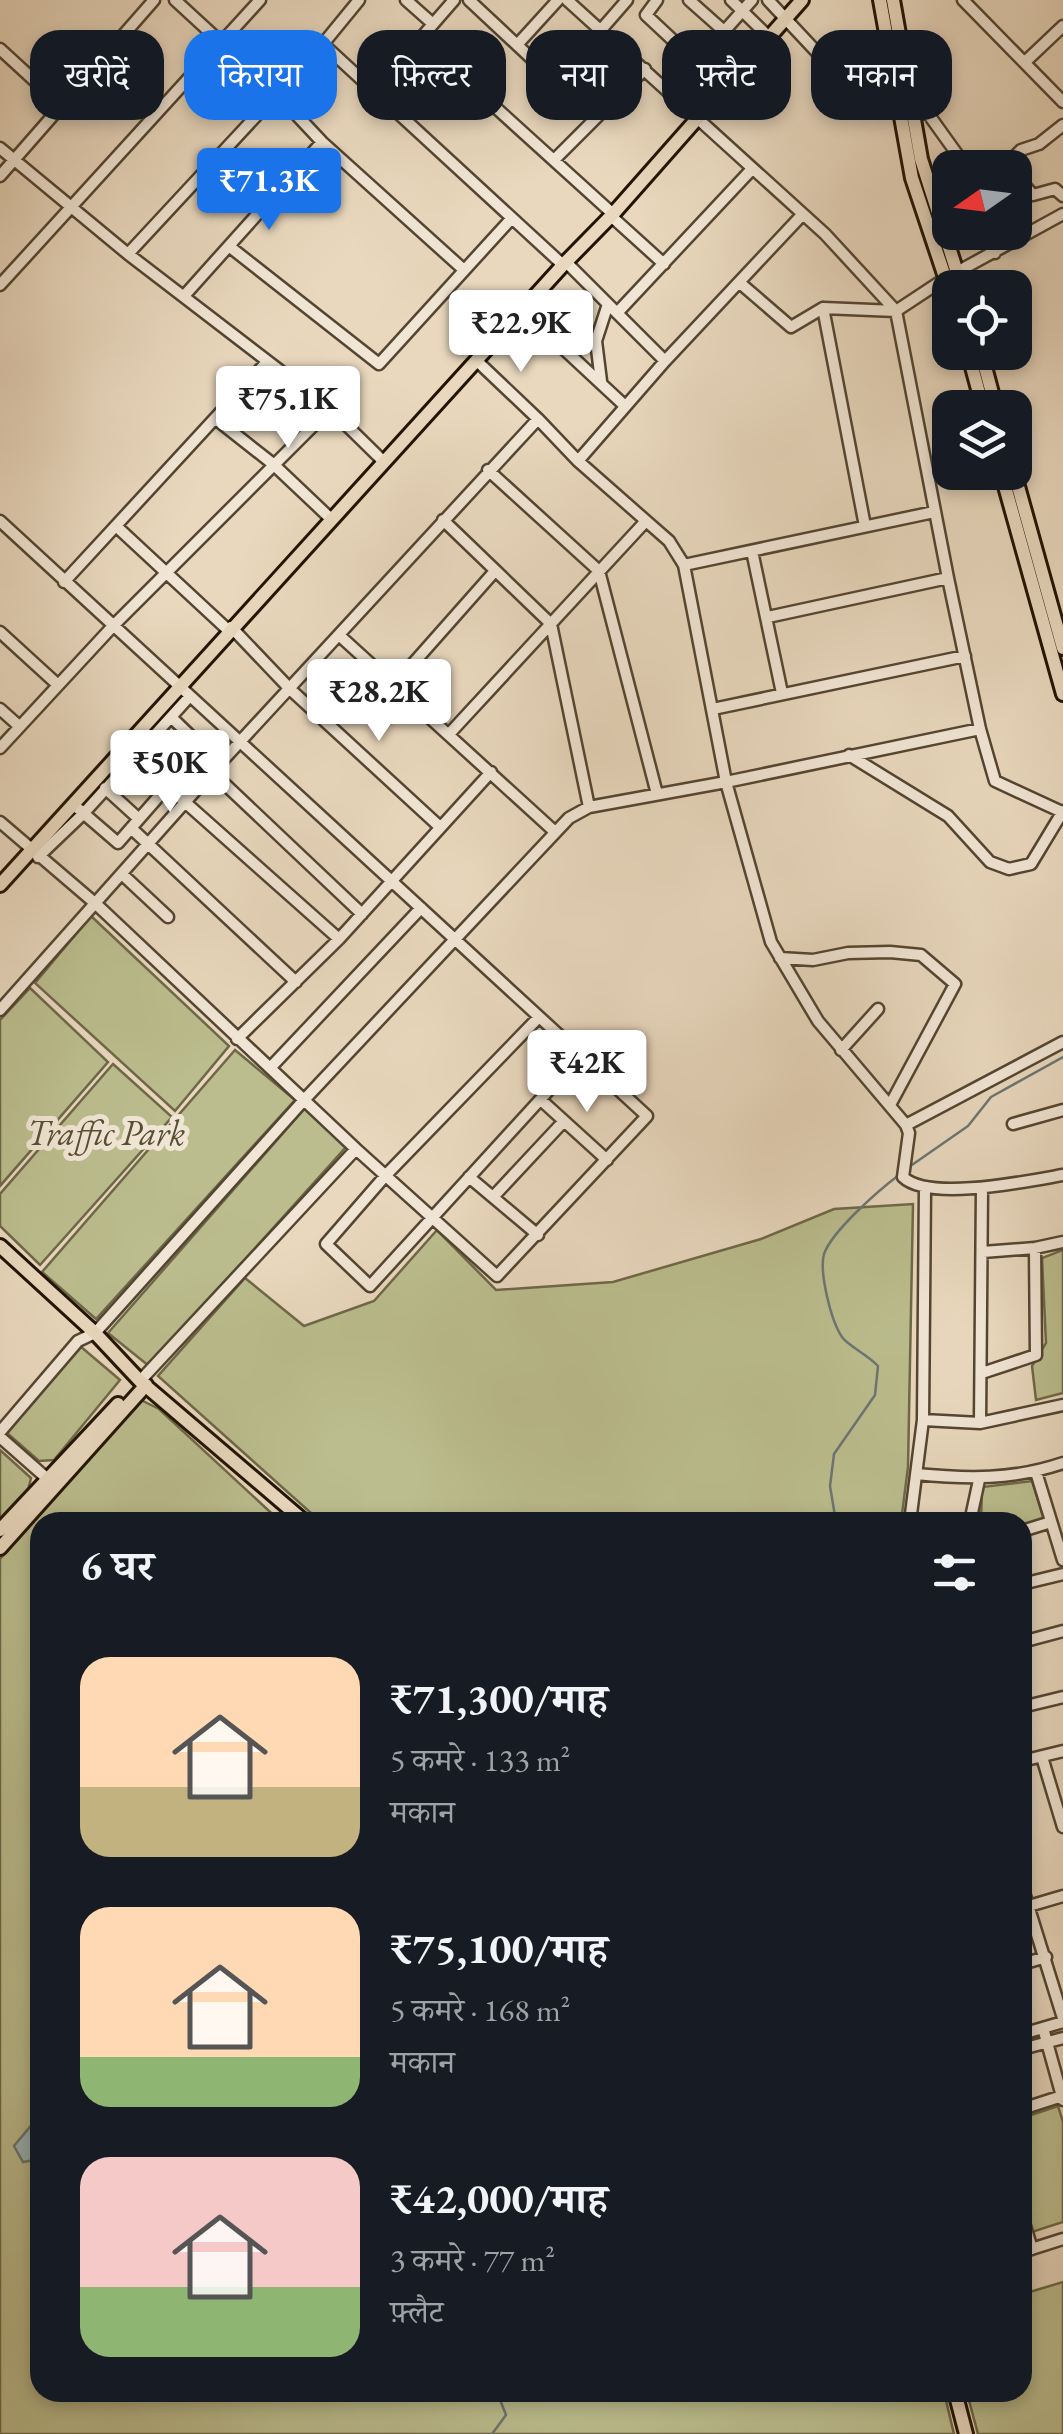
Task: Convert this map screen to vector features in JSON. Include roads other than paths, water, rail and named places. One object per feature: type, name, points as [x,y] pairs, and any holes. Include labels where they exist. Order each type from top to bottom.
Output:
[{"type":"main road","points":[[776,30],[802,0]]},
{"type":"main road","points":[[880,0],[904,144],[947,270]]},
{"type":"main road","points":[[893,0],[898,30]]},
{"type":"main road","points":[[0,885],[79,810],[143,734],[178,684],[695,120]]},
{"type":"main road","points":[[912,120],[925,200]]},
{"type":"main road","points":[[1010,490],[1063,648]]},
{"type":"main road","points":[[1015,490],[1063,694]]},
{"type":"main road","points":[[0,1246],[96,1333],[144,1383],[293,1512]]},
{"type":"main road","points":[[0,1530],[52,1482],[144,1383]]},
{"type":"main road","points":[[0,1548],[52,1482]]},
{"type":"main road","points":[[958,2402],[966,2434]]},
{"type":"street","points":[[128,30],[154,0]]},
{"type":"street","points":[[234,30],[260,0]]},
{"type":"street","points":[[334,30],[359,0]]},
{"type":"street","points":[[406,0],[434,24]]},
{"type":"street","points":[[428,30],[454,0]]},
{"type":"street","points":[[469,0],[526,54]]},
{"type":"street","points":[[517,45],[558,0]]},
{"type":"street","points":[[567,0],[600,30],[627,0]]},
{"type":"street","points":[[658,0],[646,15],[663,30]]},
{"type":"street","points":[[689,0],[725,30],[752,0]]},
{"type":"street","points":[[731,0],[761,30]]},
{"type":"street","points":[[768,0],[811,47]]},
{"type":"street","points":[[963,0],[1063,102]]},
{"type":"street","points":[[181,2],[207,30]]},
{"type":"street","points":[[1025,62],[1058,30],[1063,44]]},
{"type":"street","points":[[0,49],[30,77]]},
{"type":"street","points":[[337,58],[357,76]]},
{"type":"street","points":[[642,66],[662,83]]},
{"type":"street","points":[[642,72],[645,69]]},
{"type":"street","points":[[0,286],[184,85]]},
{"type":"street","points":[[506,117],[664,264]]},
{"type":"street","points":[[0,176],[49,120]]},
{"type":"street","points":[[128,254],[253,120]]},
{"type":"street","points":[[301,120],[464,270]]},
{"type":"street","points":[[404,120],[618,313],[664,361]]},
{"type":"street","points":[[554,160],[592,120]]},
{"type":"street","points":[[701,120],[824,234],[896,310],[934,512],[980,729],[995,781],[1063,811],[1032,864],[1009,870],[990,862],[948,816],[848,754]]},
{"type":"street","points":[[932,120],[954,150]]},
{"type":"street","points":[[1022,150],[1039,144],[1063,126]]},
{"type":"street","points":[[184,296],[322,142]]},
{"type":"street","points":[[0,148],[128,254],[330,409],[384,461]]},
{"type":"street","points":[[618,313],[752,168]]},
{"type":"street","points":[[1032,193],[1055,189],[1063,196]]},
{"type":"street","points":[[925,200],[932,203]]},
{"type":"street","points":[[1032,229],[1063,214]]},
{"type":"street","points":[[578,461],[664,361],[802,216]]},
{"type":"street","points":[[230,247],[379,364],[511,220]]},
{"type":"street","points":[[993,250],[996,253]]},
{"type":"street","points":[[969,270],[1000,250]]},
{"type":"street","points":[[740,282],[791,327],[823,308],[896,310],[932,291]]},
{"type":"street","points":[[602,382],[596,341],[608,304]]},
{"type":"street","points":[[823,308],[865,526]]},
{"type":"street","points":[[523,311],[624,405]]},
{"type":"street","points":[[477,361],[578,461],[669,542],[684,565],[726,782],[771,942],[818,1021],[907,1129],[903,1177],[912,1185],[925,1187],[982,1188],[1063,1175]]},
{"type":"street","points":[[64,582],[267,362]]},
{"type":"street","points":[[0,748],[112,626],[330,409]]},
{"type":"street","points":[[216,418],[273,464],[330,518]]},
{"type":"street","points":[[0,1010],[241,740],[538,419]]},
{"type":"street","points":[[488,470],[599,571],[656,794]]},
{"type":"street","points":[[684,565],[934,512]]},
{"type":"street","points":[[443,520],[551,624],[589,807]]},
{"type":"street","points":[[0,521],[647,1116],[497,1276],[237,1039],[96,904],[0,822]]},
{"type":"street","points":[[450,733],[645,522]]},
{"type":"street","points":[[116,526],[230,628],[440,828]]},
{"type":"street","points":[[752,551],[782,693]]},
{"type":"street","points":[[395,684],[495,571]]},
{"type":"street","points":[[768,618],[948,578]]},
{"type":"street","points":[[0,632],[58,685]]},
{"type":"street","points":[[340,636],[554,831]]},
{"type":"street","points":[[713,708],[966,656]]},
{"type":"street","points":[[172,718],[202,746],[118,843],[79,810],[127,762],[143,734],[172,718],[190,696]]},
{"type":"street","points":[[0,708],[19,726]]},
{"type":"street","points":[[52,1482],[0,1435],[78,1341],[96,1333],[304,1100],[569,818],[589,807],[980,729]]},
{"type":"street","points":[[143,734],[183,769]]},
{"type":"street","points":[[127,762],[186,803],[340,939]]},
{"type":"street","points":[[212,772],[362,914]]},
{"type":"street","points":[[237,1039],[340,939],[491,772]]},
{"type":"street","points":[[105,788],[150,845],[296,982]]},
{"type":"street","points":[[123,874],[168,917]]},
{"type":"street","points":[[271,1067],[421,908]]},
{"type":"street","points":[[780,958],[812,960],[862,952],[921,955],[955,984],[890,1105]]},
{"type":"street","points":[[841,1050],[878,1008]]},
{"type":"street","points":[[540,1017],[386,1175],[326,1244],[370,1286],[580,1056]]},
{"type":"street","points":[[907,1129],[1063,1042]]},
{"type":"street","points":[[541,1100],[607,1160]]},
{"type":"street","points":[[1013,1124],[1063,1110]]},
{"type":"street","points":[[493,1197],[564,1121]]},
{"type":"street","points":[[144,1383],[356,1149]]},
{"type":"street","points":[[468,1177],[538,1236]]},
{"type":"street","points":[[911,1512],[923,1420],[925,1187]]},
{"type":"street","points":[[980,1423],[982,1188]]},
{"type":"street","points":[[983,1252],[1063,1242]]},
{"type":"street","points":[[982,1372],[1036,1355],[1035,1248]]},
{"type":"street","points":[[923,1420],[980,1423],[1063,1405]]},
{"type":"street","points":[[916,1474],[978,1480],[1036,1472],[1063,1463]]},
{"type":"street","points":[[1036,1472],[1063,1560]]},
{"type":"street","points":[[972,1512],[978,1480]]},
{"type":"street","points":[[1032,1528],[1051,1522]]},
{"type":"street","points":[[1032,1582],[1063,1574]]},
{"type":"street","points":[[1032,1639],[1063,1631]]},
{"type":"street","points":[[1032,1705],[1063,1697]]},
{"type":"street","points":[[1032,1758],[1063,1751]]},
{"type":"street","points":[[1042,1756],[1063,1827]]},
{"type":"street","points":[[1032,1905],[1063,1896]]},
{"type":"street","points":[[1032,1918],[1063,2020],[1032,2031]]},
{"type":"street","points":[[1032,1962],[1046,1958]]},
{"type":"street","points":[[1032,2106],[1062,2098],[1044,2028]]},
{"type":"street","points":[[1032,2046],[1063,2038]]},
{"type":"street","points":[[1032,2249],[1063,2239]]},
{"type":"water","points":[[30,2127],[30,2161],[23,2162],[14,2146]]},
{"type":"waterway","points":[[909,1167],[968,1126],[991,1097],[1063,1057]]},
{"type":"waterway","points":[[834,1512],[830,1486],[834,1454],[875,1395],[878,1366],[838,1330],[825,1284],[824,1254],[846,1223],[899,1175]]},
{"type":"waterway","points":[[492,2434],[506,2415],[501,2402]]},
{"type":"park label","name":"Traffic Park","points":[[106,1132]]}]
